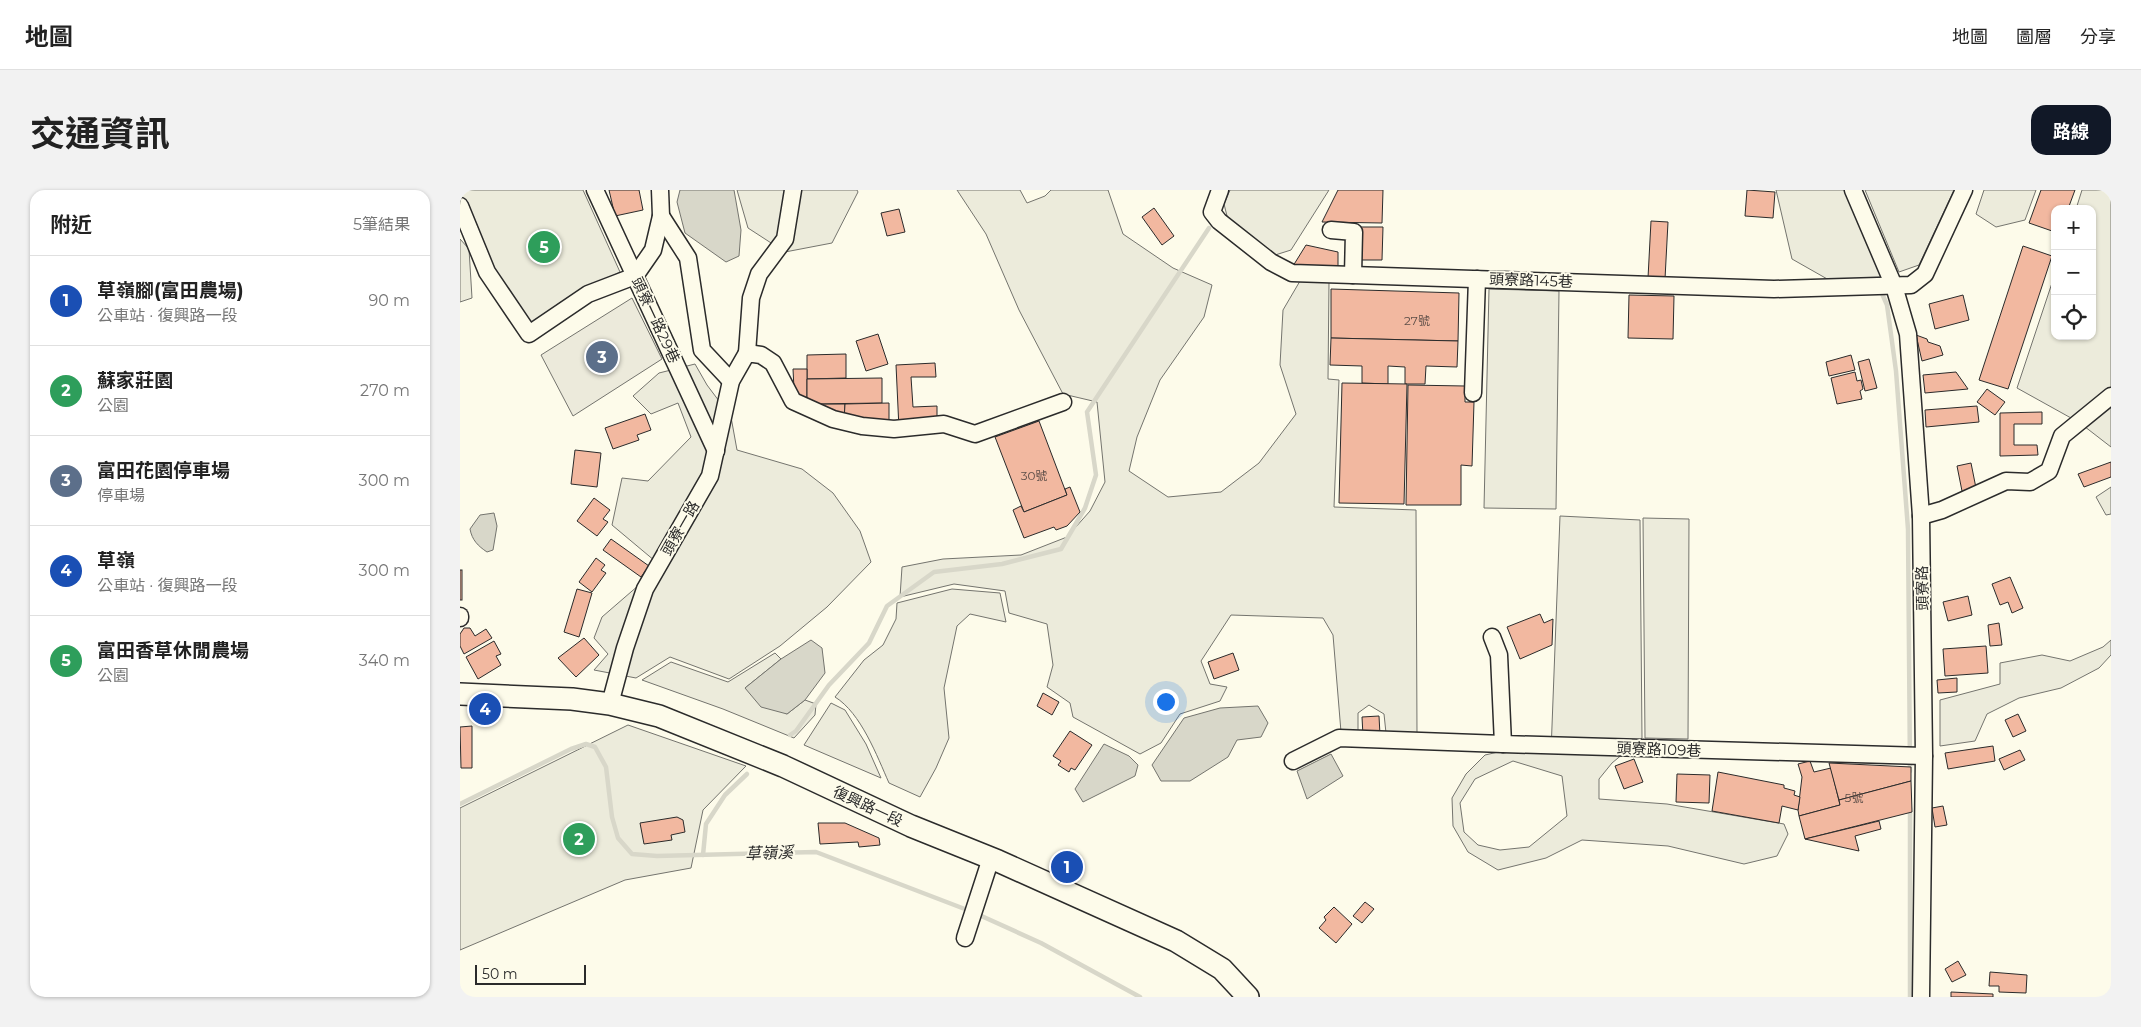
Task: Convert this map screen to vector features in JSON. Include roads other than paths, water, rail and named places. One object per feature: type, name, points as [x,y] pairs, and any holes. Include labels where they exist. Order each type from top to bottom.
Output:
[{"type":"main road","name":"復興路一段","points":[[460,694],[572,698],[610,704],[660,716],[783,766],[911,826],[990,858],[1176,941],[1222,969],[1248,997]]},
{"type":"street","name":"頭寮一路29巷","points":[[595,190],[716,451]]},
{"type":"street","points":[[460,206],[487,272],[529,334],[588,294],[635,276],[653,250],[661,216],[660,190]]},
{"type":"street","name":"頭寮一路","points":[[610,704],[625,648],[645,589],[710,476],[731,381],[747,353],[751,298],[759,274],[785,239],[793,190]]},
{"type":"street","name":"頭寮路145巷","points":[[1220,190],[1212,212],[1219,221],[1271,262],[1292,272],[1774,289],[1911,285],[1925,274],[1964,190]]},
{"type":"street","name":"頭寮路","points":[[1853,190],[1894,286],[1908,334],[1921,516],[1924,756],[1921,997]]},
{"type":"street","points":[[661,216],[688,258],[702,350],[731,381]]},
{"type":"street","points":[[1331,230],[1354,232],[1353,275]]},
{"type":"street","points":[[1473,393],[1477,278]]},
{"type":"street","points":[[747,353],[761,355],[773,363],[793,401],[833,419],[862,426],[894,429],[944,424],[975,434],[1064,402]]},
{"type":"street","points":[[1921,516],[1942,510],[2006,481],[2030,482],[2049,471],[2062,436],[2111,396]]},
{"type":"street","points":[[1492,637],[1499,655],[1503,744]]},
{"type":"street","name":"頭寮路109巷","points":[[1293,761],[1339,738],[1924,756]]},
{"type":"street","points":[[965,938],[990,858]]},
{"type":"waterway","points":[[790,735],[796,731],[829,685],[869,643],[887,606],[934,572],[1002,564],[1061,549],[1085,508],[1096,475],[1087,412],[1209,228]]},
{"type":"waterway","points":[[1880,289],[1887,305],[1896,371],[1908,529],[1910,771]]},
{"type":"waterway","name":"草嶺溪","points":[[460,804],[571,749],[586,744],[595,747],[606,767],[612,817],[618,838],[632,854],[657,856],[816,852],[970,911]]},
{"type":"waterway","points":[[703,855],[706,824],[725,795],[747,774]]},
{"type":"waterway","points":[[1910,808],[1910,997]]},
{"type":"waterway","name":"草嶺溪","points":[[977,914],[1041,943],[1140,997]]},
{"type":"place","name":"富田香草休閒農場","points":[[544,247]]},
{"type":"place","name":"富田花園停車場","points":[[602,357]]},
{"type":"place","name":"草嶺","points":[[485,709]]},
{"type":"place","name":"蘇家莊園","points":[[579,839]]},
{"type":"place","name":"草嶺腳(富田農場)","points":[[1067,867]]}]
